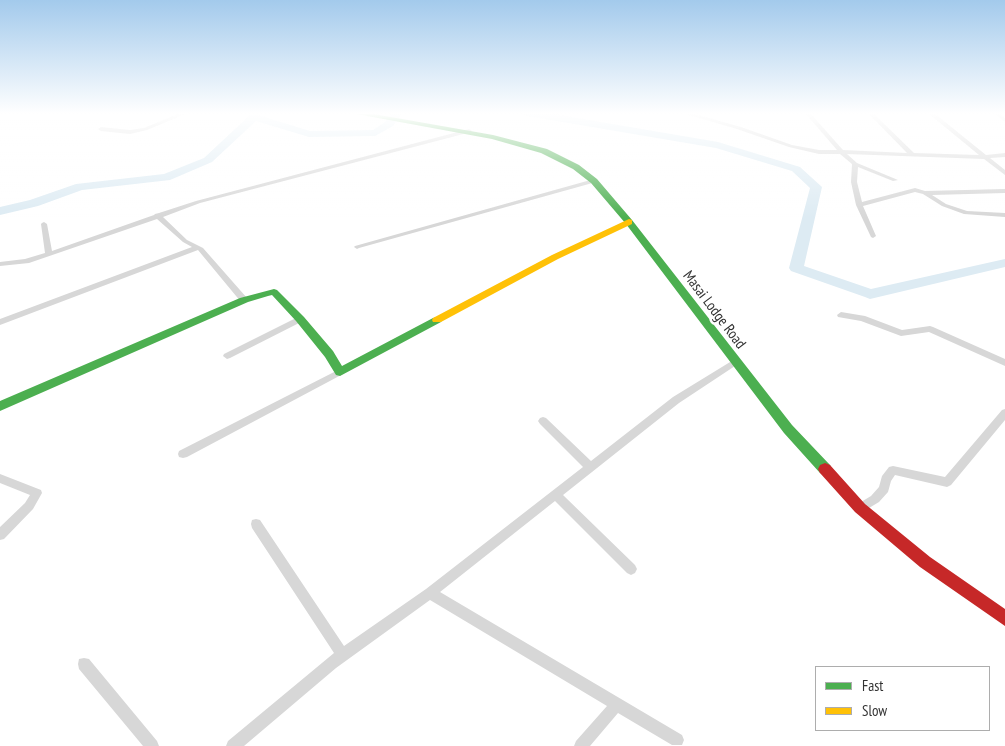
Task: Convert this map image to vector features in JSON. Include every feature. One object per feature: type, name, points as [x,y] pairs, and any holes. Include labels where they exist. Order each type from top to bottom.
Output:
[{"type":"street","points":[[0,264],[49,254],[156,215],[244,189],[404,148]]},
{"type":"street","name":"Masai Lodge Road","points":[[528,148],[560,157],[594,181],[629,222],[735,362],[788,428],[860,508],[925,562],[1005,618]]},
{"type":"street","points":[[799,148],[819,152],[986,157],[1005,155]]},
{"type":"street","points":[[837,148],[855,164],[895,180]]},
{"type":"street","points":[[906,148],[912,154]]},
{"type":"street","points":[[974,148],[1005,173]]},
{"type":"street","points":[[855,164],[854,182],[859,205],[873,236]]},
{"type":"street","points":[[357,247],[594,181]]},
{"type":"street","points":[[859,205],[915,190],[925,193],[944,205],[966,213],[1005,215]]},
{"type":"street","points":[[925,193],[1005,192]]},
{"type":"street","points":[[156,215],[185,241],[199,247],[244,300]]},
{"type":"street","points":[[183,454],[555,257],[629,222]]},
{"type":"street","points":[[44,224],[49,254]]},
{"type":"street","points":[[0,322],[199,247]]},
{"type":"street","points":[[0,406],[244,300],[274,292],[300,319],[329,354],[340,372]]},
{"type":"street","points":[[841,315],[862,318],[901,333],[930,329],[1005,363]]},
{"type":"street","points":[[227,356],[300,319]]},
{"type":"street","points":[[233,746],[343,654],[430,593],[676,400],[735,362]]},
{"type":"street","points":[[860,508],[875,499],[884,489],[886,479],[893,470],[947,482],[1005,413]]},
{"type":"street","points":[[543,421],[590,467]]},
{"type":"street","points":[[0,478],[37,493],[29,506],[0,535]]},
{"type":"street","points":[[556,494],[631,569]]},
{"type":"street","points":[[256,524],[343,654]]},
{"type":"street","points":[[430,593],[677,740]]},
{"type":"street","points":[[84,664],[152,746]]},
{"type":"street","points":[[581,746],[616,704]]},
{"type":"waterway","points":[[0,211],[34,203],[80,187],[166,177],[208,160],[221,148]]},
{"type":"waterway","points":[[727,148],[796,169],[816,187],[796,268],[870,294],[1005,263]]},
{"type":"traffic: fast","points":[[532,148],[544,151],[576,167],[594,181],[629,222],[788,429],[825,469]]},
{"type":"traffic: fast","points":[[0,406],[244,300],[267,293],[274,292],[300,319],[329,354],[340,372],[437,320]]},
{"type":"traffic: slow","points":[[437,320],[555,257],[629,222]]},
{"type":"traffic: jam","points":[[825,469],[860,508],[925,562],[1005,618]]}]
